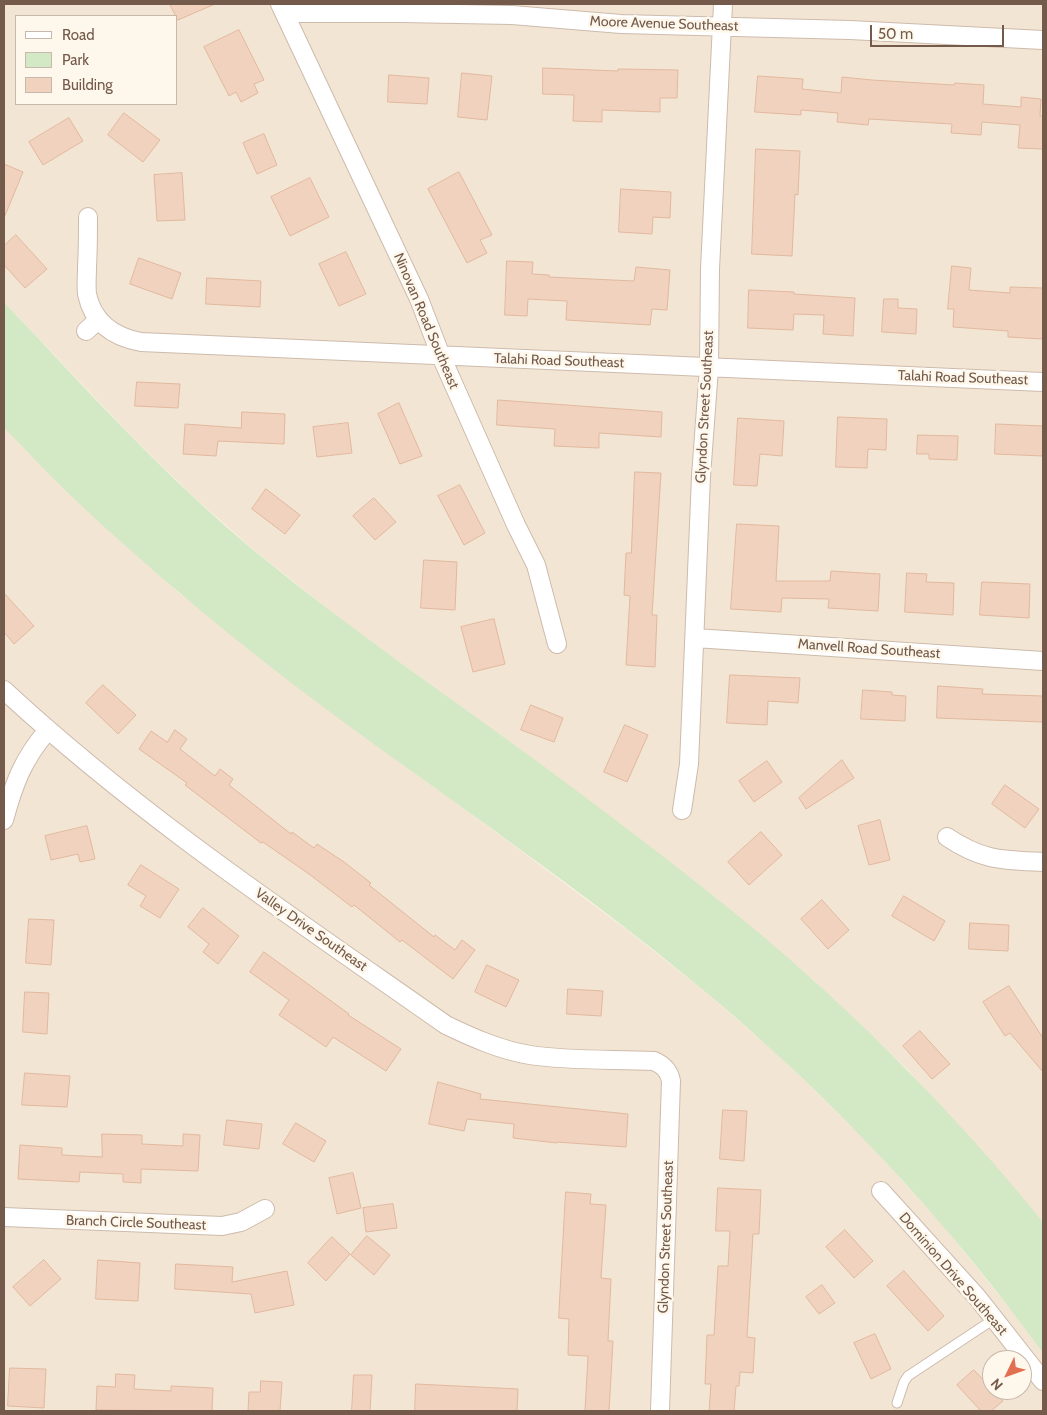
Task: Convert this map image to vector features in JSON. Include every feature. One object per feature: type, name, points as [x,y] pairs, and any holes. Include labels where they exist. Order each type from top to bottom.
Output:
[{"type":"street","name":"Glyndon Street Southeast","points":[[682,810],[689,764],[701,476],[709,368],[710,269],[724,4]]},
{"type":"street","name":"Moore Avenue Southeast","points":[[282,8],[402,13],[512,9],[621,24],[850,30],[1043,40]]},
{"type":"street","name":"Ninovan Road Southeast","points":[[282,8],[419,299],[441,356],[516,525],[536,565],[557,644]]},
{"type":"street","name":"Talahi Road Southeast","points":[[88,217],[87,293],[92,308],[92,326],[110,331],[124,339],[140,342],[1043,382]]},
{"type":"street","name":"Manvell Road Southeast","points":[[695,638],[1043,661]]},
{"type":"street","name":"Valley Drive Southeast","points":[[4,690],[48,730],[128,796],[212,860],[446,1025],[478,1040],[529,1054],[654,1061],[663,1066]]},
{"type":"street","points":[[4,820],[13,787],[22,766],[48,730]]},
{"type":"street","points":[[947,837],[965,849],[985,857],[1043,862]]},
{"type":"street","name":"Glyndon Street Southeast","points":[[660,1411],[671,1080],[670,1075],[663,1066]]},
{"type":"street","name":"Dominion Drive Southeast","points":[[881,1191],[977,1297],[1043,1381]]},
{"type":"street","name":"Branch Circle Southeast","points":[[4,1217],[222,1226],[241,1222],[265,1209]]},
{"type":"lane","points":[[897,1403],[908,1376],[994,1320]]},
{"type":"shaded area","points":[[4,4],[1043,4],[1043,1222],[907,1069],[813,980],[717,899],[550,771],[351,627],[255,551],[197,500],[135,440],[4,302]]},
{"type":"shaded area","points":[[4,428],[66,491],[178,592],[324,707],[627,930],[703,990],[776,1053],[863,1137],[939,1221],[1020,1321],[1043,1353],[1043,1411],[4,1411]]},
{"type":"green space","points":[[4,302],[158,463],[223,524],[328,609],[633,833],[761,934],[847,1011],[929,1092],[1043,1222],[1043,1353],[1006,1303],[927,1207],[841,1116],[750,1031],[658,953],[611,917],[259,658],[161,578],[52,477],[4,428]]},
{"type":"building","points":[[170,4],[215,4],[178,20],[178,15],[176,15]]},
{"type":"building","points":[[239,30],[264,80],[254,84],[258,93],[241,102],[236,92],[229,96],[204,47]]},
{"type":"building","points":[[543,68],[618,71],[618,69],[678,70],[677,98],[660,98],[660,112],[602,110],[602,122],[573,121],[574,95],[543,94]]},
{"type":"building","points":[[462,73],[492,76],[487,120],[458,117]]},
{"type":"building","points":[[389,75],[429,78],[427,104],[388,102]]},
{"type":"building","points":[[758,76],[803,79],[802,89],[841,93],[842,77],[954,85],[955,83],[984,85],[983,104],[1021,107],[1021,97],[1041,99],[1040,116],[1043,116],[1043,149],[1018,148],[1020,125],[982,122],[981,135],[951,133],[952,124],[869,119],[868,125],[837,122],[838,113],[801,110],[801,115],[755,112]]},
{"type":"building","points":[[124,113],[160,140],[143,162],[108,135]]},
{"type":"building","points":[[69,118],[83,141],[43,165],[29,142]]},
{"type":"building","points":[[264,134],[277,165],[257,174],[243,143]]},
{"type":"building","points":[[756,149],[800,151],[798,195],[795,194],[792,256],[752,254]]},
{"type":"building","points":[[4,164],[23,172],[4,218]]},
{"type":"building","points":[[459,172],[492,235],[480,240],[487,253],[467,263],[428,189]]},
{"type":"building","points":[[182,173],[185,220],[157,221],[154,175]]},
{"type":"building","points":[[310,178],[329,217],[290,236],[271,197]]},
{"type":"building","points":[[621,189],[671,192],[670,218],[653,217],[652,234],[619,232]]},
{"type":"building","points":[[16,235],[47,269],[25,288],[4,265],[4,246]]},
{"type":"building","points":[[346,252],[366,294],[339,306],[319,264]]},
{"type":"building","points":[[139,258],[181,273],[172,299],[130,284]]},
{"type":"building","points":[[507,261],[533,262],[532,274],[549,275],[549,277],[634,281],[636,267],[670,270],[667,310],[652,309],[650,325],[566,320],[567,301],[528,299],[527,316],[505,315]]},
{"type":"building","points":[[952,266],[971,268],[969,290],[1010,293],[1010,287],[1043,288],[1043,339],[1008,337],[1008,331],[953,327],[954,309],[948,309]]},
{"type":"building","points":[[207,278],[261,281],[260,307],[206,304]]},
{"type":"building","points":[[749,290],[855,298],[853,336],[823,334],[824,315],[794,314],[793,330],[748,328]]},
{"type":"building","points":[[884,299],[898,299],[898,308],[917,309],[916,334],[882,332]]},
{"type":"building","points":[[137,382],[180,384],[178,408],[135,406]]},
{"type":"building","points":[[498,400],[662,412],[661,437],[599,433],[599,448],[554,446],[555,429],[497,425]]},
{"type":"building","points":[[399,403],[422,456],[400,464],[378,414]]},
{"type":"building","points":[[242,412],[285,414],[284,444],[218,441],[216,456],[183,454],[185,424],[241,428]]},
{"type":"building","points":[[838,417],[887,419],[886,450],[868,449],[867,468],[836,467]]},
{"type":"building","points":[[738,418],[784,421],[782,456],[760,454],[757,486],[734,485]]},
{"type":"building","points":[[348,423],[352,453],[317,457],[313,427]]},
{"type":"building","points":[[996,424],[1043,426],[1043,456],[995,454]]},
{"type":"building","points":[[918,435],[958,436],[957,460],[929,459],[929,454],[917,454]]},
{"type":"building","points":[[635,472],[661,473],[652,615],[657,615],[655,667],[626,665],[630,596],[624,595],[626,553],[631,553]]},
{"type":"building","points":[[460,485],[485,533],[464,545],[438,496]]},
{"type":"building","points":[[266,489],[300,515],[285,534],[252,509]]},
{"type":"building","points":[[374,498],[396,522],[375,540],[353,516]]},
{"type":"building","points":[[737,524],[779,526],[776,581],[830,581],[831,571],[880,574],[878,611],[828,608],[829,599],[782,598],[781,612],[731,609]]},
{"type":"building","points":[[424,560],[457,562],[455,610],[421,608]]},
{"type":"building","points":[[907,573],[927,574],[926,582],[954,583],[953,615],[905,612]]},
{"type":"building","points":[[982,582],[1030,584],[1029,618],[980,615]]},
{"type":"building","points":[[4,593],[34,626],[14,644],[4,632]]},
{"type":"building","points":[[494,619],[505,664],[473,672],[461,627]]},
{"type":"building","points":[[730,675],[800,678],[798,703],[768,701],[767,725],[727,723]]},
{"type":"building","points":[[103,685],[136,715],[118,734],[86,703]]},
{"type":"building","points":[[938,686],[983,689],[982,694],[1043,696],[1043,722],[937,718]]},
{"type":"building","points":[[863,690],[892,692],[892,695],[906,696],[905,721],[861,719]]},
{"type":"building","points":[[531,705],[563,718],[554,742],[521,730]]},
{"type":"building","points":[[625,725],[648,735],[627,782],[604,772]]},
{"type":"building","points":[[175,730],[187,739],[180,749],[215,776],[220,769],[233,779],[229,785],[291,834],[292,832],[314,848],[317,844],[344,862],[371,883],[369,885],[434,937],[435,935],[455,950],[462,940],[475,950],[453,979],[402,940],[400,942],[354,905],[352,907],[309,874],[263,842],[261,843],[185,785],[187,783],[139,749],[151,731],[167,742]]},
{"type":"building","points":[[842,760],[854,778],[806,809],[799,798]]},
{"type":"building","points":[[767,761],[782,782],[754,802],[739,781]]},
{"type":"building","points":[[1005,785],[1039,809],[1025,828],[992,804]]},
{"type":"building","points":[[880,820],[890,860],[869,865],[858,826]]},
{"type":"building","points":[[87,826],[95,859],[80,862],[78,854],[51,860],[45,836]]},
{"type":"building","points":[[761,832],[782,855],[749,885],[728,862]]},
{"type":"building","points":[[141,865],[179,889],[160,918],[140,906],[146,896],[128,885]]},
{"type":"building","points":[[904,896],[945,921],[934,941],[892,916]]},
{"type":"building","points":[[822,900],[849,930],[828,949],[801,919]]},
{"type":"building","points":[[203,908],[239,936],[218,964],[203,952],[209,944],[188,927]]},
{"type":"building","points":[[29,919],[54,920],[51,965],[26,963]]},
{"type":"building","points":[[970,923],[1009,925],[1008,951],[969,949]]},
{"type":"building","points":[[264,952],[348,1015],[401,1049],[386,1071],[333,1037],[326,1047],[279,1015],[289,1000],[250,972]]},
{"type":"building","points":[[487,965],[519,980],[506,1007],[475,992]]},
{"type":"building","points":[[1009,986],[1043,1038],[1043,1072],[1010,1033],[1005,1036],[983,1002]]},
{"type":"building","points":[[568,989],[603,991],[601,1016],[567,1014]]},
{"type":"building","points":[[25,992],[49,993],[47,1034],[23,1032]]},
{"type":"building","points":[[920,1031],[950,1064],[932,1079],[903,1046]]},
{"type":"building","points":[[25,1073],[70,1076],[67,1107],[22,1105]]},
{"type":"building","points":[[438,1082],[481,1094],[480,1099],[628,1114],[626,1147],[513,1138],[514,1124],[467,1119],[464,1131],[429,1124]]},
{"type":"building","points":[[723,1110],[747,1111],[744,1161],[720,1159]]},
{"type":"building","points":[[227,1120],[262,1124],[259,1149],[224,1145]]},
{"type":"building","points":[[296,1123],[326,1141],[314,1162],[283,1144]]},
{"type":"building","points":[[102,1134],[142,1135],[142,1144],[183,1146],[183,1134],[200,1135],[198,1171],[141,1169],[141,1183],[123,1182],[123,1174],[80,1172],[79,1182],[18,1179],[20,1145],[62,1148],[62,1155],[102,1157]]},
{"type":"building","points":[[353,1173],[361,1208],[337,1214],[329,1178]]},
{"type":"building","points":[[718,1188],[761,1190],[759,1234],[753,1234],[747,1337],[755,1338],[753,1373],[740,1372],[739,1386],[736,1386],[734,1411],[709,1411],[711,1384],[705,1384],[707,1335],[714,1335],[718,1266],[728,1266],[730,1231],[716,1231]]},
{"type":"building","points":[[566,1192],[591,1194],[590,1204],[606,1205],[601,1278],[611,1279],[608,1341],[613,1341],[609,1411],[585,1411],[588,1356],[568,1355],[569,1319],[559,1318]]},
{"type":"building","points":[[393,1204],[397,1228],[366,1232],[363,1208]]},
{"type":"building","points":[[845,1230],[873,1261],[854,1278],[826,1247]]},
{"type":"building","points":[[367,1236],[390,1255],[374,1275],[351,1255]]},
{"type":"building","points":[[332,1237],[350,1254],[326,1281],[308,1263]]},
{"type":"building","points":[[44,1260],[61,1279],[30,1306],[13,1287]]},
{"type":"building","points":[[98,1260],[140,1263],[138,1301],[96,1299]]},
{"type":"building","points":[[176,1264],[233,1267],[232,1282],[287,1271],[294,1305],[255,1313],[251,1294],[175,1289]]},
{"type":"building","points":[[904,1271],[944,1316],[928,1331],[887,1286]]},
{"type":"building","points":[[822,1285],[835,1303],[819,1314],[806,1297]]},
{"type":"building","points":[[875,1334],[891,1369],[871,1379],[854,1343]]},
{"type":"building","points":[[10,1368],[46,1369],[44,1408],[8,1406]]},
{"type":"building","points":[[974,1370],[982,1379],[982,1400],[1003,1401],[991,1411],[981,1411],[957,1385]]},
{"type":"building","points":[[116,1374],[135,1375],[134,1389],[171,1391],[171,1386],[213,1388],[212,1411],[96,1410],[97,1386],[115,1387]]},
{"type":"building","points":[[354,1375],[372,1375],[370,1411],[352,1411]]},
{"type":"building","points":[[261,1381],[282,1382],[280,1411],[248,1411],[249,1392],[260,1392]]},
{"type":"building","points":[[416,1384],[518,1389],[517,1411],[415,1411]]}]
